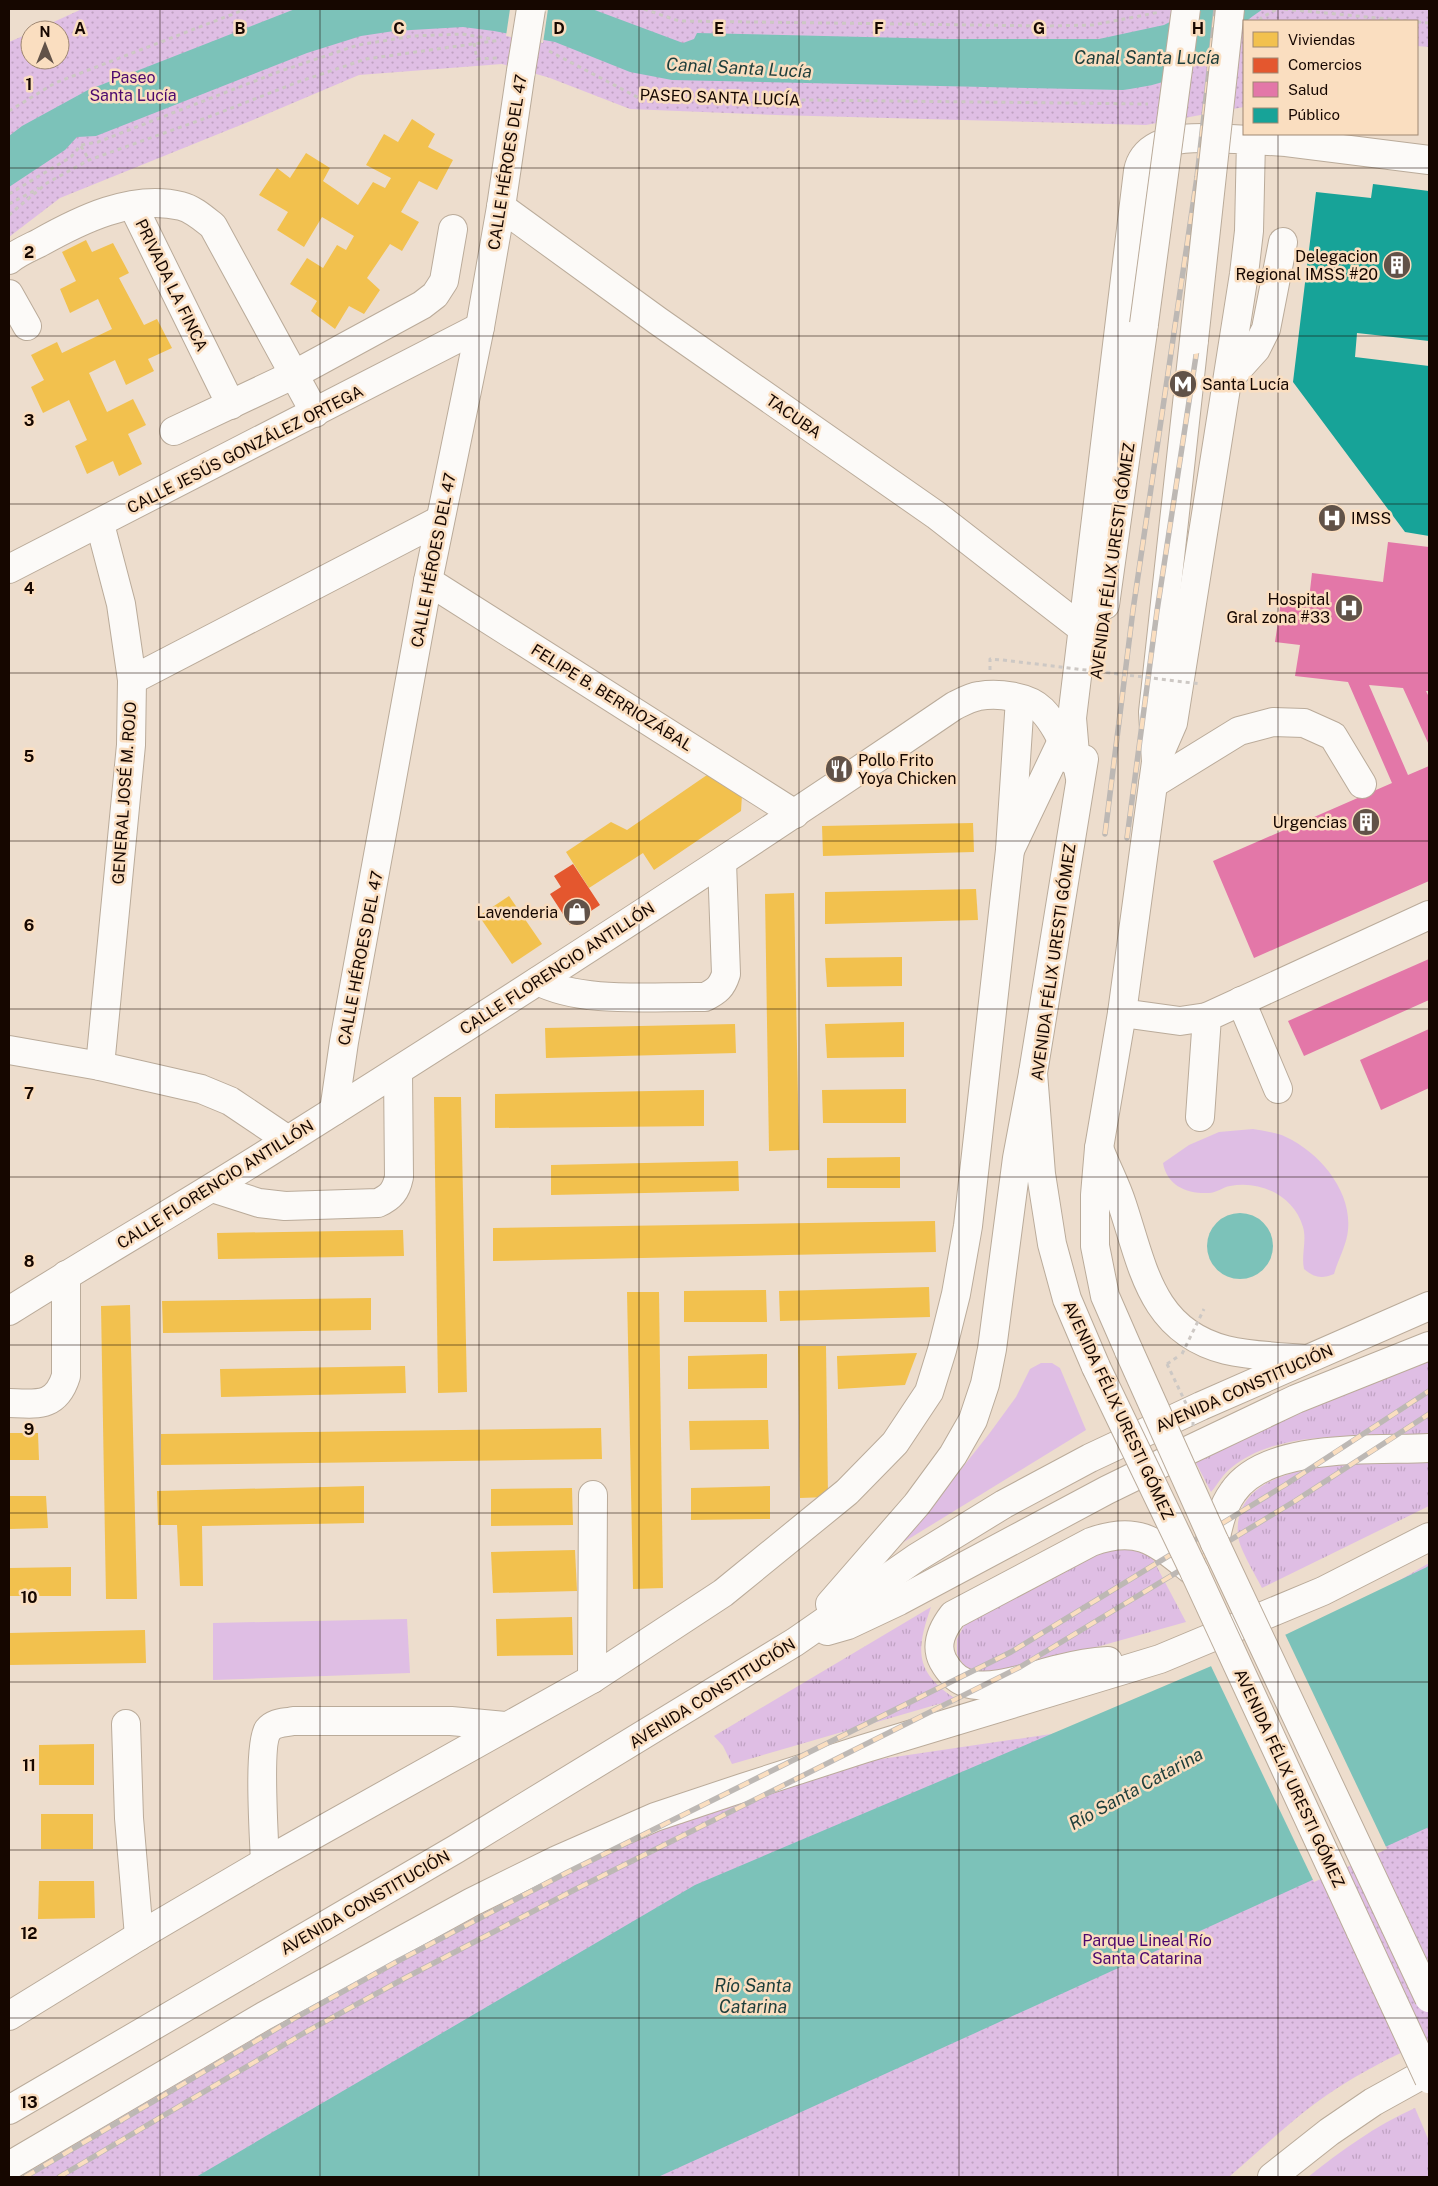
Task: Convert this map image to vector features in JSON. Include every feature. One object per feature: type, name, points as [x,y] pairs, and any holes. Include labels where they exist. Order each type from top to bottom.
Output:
[{"type":"main road","name":"CALLE HÉROES DEL 47","points":[[334,1111],[339,1071],[428,581],[480,327],[501,207],[531,9]]},
{"type":"main road","name":"AVENIDA FÉLIX URESTI GÓMEZ","points":[[1178,9],[1075,725],[1080,778],[1033,1072],[1041,1174],[1052,1244],[1066,1299],[1096,1367],[1195,1573],[1429,2081]]},
{"type":"main road","name":"AVENIDA FÉLIX URESTI GÓMEZ","points":[[1230,9],[1153,712],[1155,773],[1122,1013],[1099,1148],[1094,1195],[1095,1246],[1105,1296],[1129,1351],[1215,1542],[1429,1998]]},
{"type":"main road","points":[[1010,850],[1075,725],[1084,630],[1138,171],[1143,158],[1153,147],[1165,141],[1191,139],[1286,142],[1429,160]]},
{"type":"main road","points":[[1155,773],[1173,723],[1228,380],[1249,231],[1251,140]]},
{"type":"main road","name":"PRIVADA LA FINCA","points":[[231,405],[133,206],[159,203],[182,206],[199,214],[213,226],[315,413]]},
{"type":"main road","points":[[9,260],[67,227],[103,213],[133,206]]},
{"type":"main road","name":"TACUBA","points":[[501,207],[658,321],[936,515],[1084,630]]},
{"type":"main road","points":[[174,431],[295,374],[422,305],[435,295],[444,280],[453,229]]},
{"type":"main road","points":[[1228,380],[1256,349],[1266,329],[1283,242]]},
{"type":"main road","points":[[9,294],[27,326]]},
{"type":"main road","name":"CALLE JESÚS GONZÁLEZ ORTEGA","points":[[9,569],[100,524],[480,327]]},
{"type":"main road","points":[[132,680],[440,520]]},
{"type":"main road","name":"GENERAL JOSÉ M. ROJO","points":[[100,524],[121,604],[132,680],[131,745],[100,1066]]},
{"type":"main road","name":"FELIPE B. BERRIOZÁBAL","points":[[428,581],[795,814]]},
{"type":"main road","name":"CALLE FLORENCIO ANTILLÓN","points":[[9,1311],[212,1188],[398,1071],[722,862],[954,706],[979,696],[1000,696],[1020,699],[1075,725],[1080,778]]},
{"type":"main road","points":[[9,2016],[139,1936],[265,1862],[592,1679],[723,1592],[847,1492],[895,1443],[929,1392],[956,1294],[968,1226],[1010,850],[1020,699]]},
{"type":"main road","points":[[1155,773],[1239,732],[1273,722],[1304,723],[1333,736],[1362,784]]},
{"type":"main road","points":[[538,981],[551,988],[587,996],[705,997],[715,992],[722,985],[726,974],[722,862]]},
{"type":"main road","points":[[1122,1013],[1180,1021],[1207,1017],[1429,915]]},
{"type":"main road","points":[[1241,1001],[1278,1089]]},
{"type":"main road","points":[[1200,1117],[1207,1017]]},
{"type":"main road","points":[[9,1050],[100,1066],[201,1089],[230,1101],[288,1140]]},
{"type":"main road","points":[[212,1188],[246,1200],[285,1206],[378,1203],[389,1197],[396,1188],[399,1177],[398,1071]]},
{"type":"main road","points":[[795,1642],[916,1504],[953,1455],[973,1420],[985,1384],[992,1349],[1017,1158],[1033,1072]]},
{"type":"main road","points":[[1099,1148],[1122,1203],[1147,1283],[1162,1310],[1179,1328],[1225,1350],[1307,1359]]},
{"type":"main road","points":[[9,1403],[39,1404],[53,1399],[62,1388],[66,1376],[66,1275]]},
{"type":"main road","name":"AVENIDA CONSTITUCIÓN","points":[[9,2110],[456,1849],[795,1642],[916,1558],[1004,1504],[1090,1458],[1307,1359],[1429,1306]]},
{"type":"main road","points":[[795,1642],[848,1625],[898,1601],[1107,1490],[1296,1400],[1429,1346]]},
{"type":"main road","points":[[1215,1542],[1220,1518],[1234,1491],[1245,1478],[1270,1464],[1285,1458],[1309,1454],[1429,1448]]},
{"type":"main road","points":[[592,1679],[593,1495]]},
{"type":"main road","points":[[1160,1659],[1097,1662],[998,1684],[982,1685],[964,1682],[949,1672],[941,1658],[940,1640],[944,1627],[954,1615],[1091,1542],[1111,1535],[1128,1534],[1146,1539],[1195,1573]]},
{"type":"main road","points":[[9,2166],[264,2016],[472,1902],[557,1860],[656,1817],[725,1794],[863,1749],[1160,1659],[1323,1591],[1429,1537]]},
{"type":"main road","points":[[265,1862],[263,1754],[267,1731],[272,1726],[294,1722],[451,1721],[505,1726]]},
{"type":"main road","points":[[126,1724],[128,1818],[139,1936]]},
{"type":"main road","points":[[1272,2177],[1329,2132],[1373,2102],[1429,2071]]},
{"type":"main road","points":[[1373,2102],[1429,2081]]},
{"type":"path","points":[[9,111],[55,83],[246,9]]},
{"type":"path","points":[[644,9],[679,21],[1048,26],[1093,25],[1178,9]]},
{"type":"path","points":[[1261,20],[1261,18],[1277,9]]},
{"type":"path","points":[[1284,9],[1399,20]]},
{"type":"path","points":[[9,194],[71,157],[81,146],[98,142],[278,72],[358,45],[413,36],[462,34],[499,39]]},
{"type":"path","name":"PASEO SANTA LUCÍA","points":[[9,215],[47,183],[89,160],[206,118],[298,82],[366,59],[499,39],[523,56],[549,51],[639,98],[1152,104]]},
{"type":"path","points":[[474,43],[477,59],[523,56]]},
{"type":"path","points":[[81,146],[89,160]]},
{"type":"path","points":[[9,204],[47,183]]},
{"type":"path","points":[[1003,660],[1201,684]]},
{"type":"path","points":[[1167,1364],[1182,1354],[1204,1309]]},
{"type":"green space","name":"Paseo Santa Lucía","points":[[82,9],[1429,9],[1429,47],[1418,46],[1418,20],[1243,20],[1243,107],[1146,125],[630,109],[550,78],[502,64],[359,75],[60,198],[9,237],[9,42],[20,37],[20,70],[70,70],[70,20],[58,20]]},
{"type":"green space","points":[[1253,1129],[1278,1134],[1299,1144],[1322,1163],[1339,1188],[1345,1201],[1348,1215],[1348,1230],[1334,1274],[1318,1277],[1304,1269],[1303,1227],[1299,1216],[1284,1199],[1275,1193],[1264,1188],[1242,1185],[1227,1187],[1212,1193],[1193,1192],[1179,1187],[1169,1178],[1165,1171],[1163,1163],[1189,1145],[1219,1132]]},
{"type":"green space","points":[[1429,1359],[1429,1438],[1326,1437],[1299,1440],[1274,1446],[1251,1455],[1231,1468],[1211,1492],[1193,1457]]},
{"type":"green space","points":[[1041,1363],[1052,1363],[1060,1368],[1086,1430],[894,1548],[943,1492],[989,1434],[1016,1397],[1030,1369]]},
{"type":"green space","points":[[1376,1463],[1429,1463],[1429,1506],[1262,1588],[1244,1555],[1238,1536],[1242,1509],[1257,1490],[1281,1477],[1311,1469]]},
{"type":"green space","points":[[1108,1547],[1148,1550],[1186,1622],[1000,1674],[979,1674],[964,1666],[957,1654],[957,1639],[965,1624]]},
{"type":"green space","name":"Parque Lineal Río Santa Catarina","points":[[1429,1563],[1429,2040],[1369,2069],[1327,2095],[1292,2122],[1229,2177],[21,2177],[204,2066],[361,1977],[566,1870],[665,1824],[827,1767],[1105,1726],[1356,1606]]},
{"type":"green space","points":[[931,1607],[923,1636],[922,1659],[932,1679],[956,1699],[732,1764],[723,1746],[714,1736]]},
{"type":"green space","points":[[407,1619],[410,1673],[213,1680],[213,1623]]},
{"type":"green space","points":[[1415,2108],[1429,2141],[1429,2177],[1308,2177],[1359,2139]]},
{"type":"water","name":"Canal Santa Lucía","points":[[295,9],[592,9],[683,43],[694,39],[697,33],[948,39],[1099,39],[1164,25],[1195,9],[1263,9],[1249,20],[1243,20],[1243,24],[1178,75],[1144,87],[1123,90],[672,80],[630,72],[555,42],[494,31],[463,27],[394,31],[361,36],[307,53],[96,136],[77,137],[65,150],[9,187],[9,136],[22,126],[88,90]]},
{"type":"water","points":[[1240,1213],[1253,1216],[1263,1223],[1270,1233],[1273,1246],[1270,1259],[1263,1269],[1253,1276],[1240,1279],[1227,1276],[1217,1269],[1210,1259],[1207,1246],[1210,1233],[1217,1223],[1227,1216]]},
{"type":"water","name":"Río Santa Catarina","points":[[1429,1566],[1429,1827],[658,2177],[196,2177],[695,1885],[1287,1634]]},
{"type":"pier","points":[[510,9],[548,9],[543,43],[506,36]]},
{"type":"pier","points":[[1284,1632],[1387,1849],[1314,1882],[1210,1664]]},
{"type":"building: Viviendas","points":[[412,119],[435,134],[428,147],[453,160],[437,190],[419,181],[401,212],[419,222],[402,251],[390,244],[367,278],[380,290],[364,314],[349,306],[335,329],[311,311],[317,301],[290,284],[307,258],[323,268],[337,245],[346,250],[354,236],[322,217],[304,247],[277,230],[288,212],[259,195],[277,168],[290,178],[306,153],[330,168],[323,181],[358,205],[373,182],[385,188],[391,178],[366,165],[384,134],[398,142]]},
{"type":"building: Viviendas","points":[[86,240],[92,252],[113,243],[129,273],[119,278],[144,325],[157,319],[172,348],[148,359],[154,371],[126,385],[115,360],[89,373],[107,412],[133,399],[146,425],[128,434],[142,464],[119,476],[113,461],[87,474],[75,446],[87,440],[69,400],[43,413],[31,387],[44,380],[31,355],[57,342],[62,353],[112,329],[98,299],[70,313],[60,289],[76,281],[62,252]]},
{"type":"building: Viviendas","points":[[707,775],[742,795],[741,811],[654,870],[643,853],[589,888],[566,852],[611,822],[627,830]]},
{"type":"building: Viviendas","points":[[973,823],[974,852],[823,856],[822,826]]},
{"type":"building: Viviendas","points":[[976,889],[978,920],[825,924],[825,892]]},
{"type":"building: Viviendas","points":[[794,893],[799,1150],[769,1151],[765,894]]},
{"type":"building: Viviendas","points":[[509,896],[542,944],[512,964],[479,916]]},
{"type":"building: Viviendas","points":[[902,957],[902,986],[827,987],[825,958]]},
{"type":"building: Viviendas","points":[[904,1022],[904,1057],[827,1058],[825,1024]]},
{"type":"building: Viviendas","points":[[735,1024],[736,1053],[546,1058],[545,1028]]},
{"type":"building: Viviendas","points":[[906,1089],[906,1123],[823,1123],[822,1090]]},
{"type":"building: Viviendas","points":[[704,1090],[704,1126],[495,1128],[495,1094]]},
{"type":"building: Viviendas","points":[[434,1097],[461,1097],[467,1392],[438,1393]]},
{"type":"building: Viviendas","points":[[900,1157],[900,1188],[827,1188],[827,1158]]},
{"type":"building: Viviendas","points":[[738,1161],[739,1191],[551,1195],[551,1165]]},
{"type":"building: Viviendas","points":[[935,1221],[936,1252],[493,1261],[493,1228]]},
{"type":"building: Viviendas","points":[[403,1230],[404,1256],[218,1259],[217,1233]]},
{"type":"building: Viviendas","points":[[929,1287],[930,1317],[780,1321],[779,1291]]},
{"type":"building: Viviendas","points":[[766,1290],[767,1322],[684,1322],[684,1291]]},
{"type":"building: Viviendas","points":[[627,1292],[659,1292],[663,1588],[633,1589]]},
{"type":"building: Viviendas","points":[[371,1298],[371,1330],[163,1333],[162,1301]]},
{"type":"building: Viviendas","points":[[130,1305],[137,1599],[106,1599],[101,1306]]},
{"type":"building: Viviendas","points":[[798,1346],[826,1346],[828,1497],[800,1498]]},
{"type":"building: Viviendas","points":[[917,1353],[905,1385],[838,1389],[837,1356]]},
{"type":"building: Viviendas","points":[[767,1354],[767,1388],[688,1389],[688,1356]]},
{"type":"building: Viviendas","points":[[405,1366],[406,1393],[221,1397],[220,1369]]},
{"type":"building: Viviendas","points":[[768,1420],[769,1449],[690,1450],[689,1421]]},
{"type":"building: Viviendas","points":[[601,1428],[602,1459],[161,1465],[161,1434]]},
{"type":"building: Viviendas","points":[[9,1433],[38,1433],[39,1460],[9,1460]]},
{"type":"building: Viviendas","points":[[364,1486],[364,1523],[202,1526],[203,1586],[180,1586],[177,1525],[158,1525],[157,1491]]},
{"type":"building: Viviendas","points":[[770,1486],[770,1519],[691,1520],[691,1488]]},
{"type":"building: Viviendas","points":[[572,1488],[573,1525],[491,1526],[491,1489]]},
{"type":"building: Viviendas","points":[[9,1496],[46,1496],[48,1528],[9,1529]]},
{"type":"building: Viviendas","points":[[575,1550],[577,1591],[493,1593],[491,1552]]},
{"type":"building: Viviendas","points":[[71,1567],[71,1596],[9,1596],[9,1568]]},
{"type":"building: Viviendas","points":[[572,1617],[573,1655],[497,1656],[496,1619]]},
{"type":"building: Viviendas","points":[[145,1630],[146,1663],[9,1665],[9,1633]]},
{"type":"building: Viviendas","points":[[94,1744],[94,1785],[39,1785],[39,1745]]},
{"type":"building: Viviendas","points":[[41,1814],[93,1814],[93,1849],[41,1849]]},
{"type":"building: Viviendas","points":[[39,1881],[94,1881],[95,1918],[38,1919]]},
{"type":"building: Comercios","points":[[573,864],[600,905],[570,925],[550,894],[561,887],[554,876]]},
{"type":"building: Salud","points":[[1388,542],[1429,547],[1429,691],[1426,691],[1429,697],[1429,745],[1403,688],[1369,685],[1408,775],[1429,766],[1429,881],[1254,958],[1213,861],[1392,783],[1348,682],[1295,676],[1300,645],[1275,642],[1282,594],[1309,599],[1312,573],[1383,582]]},
{"type":"building: Salud","points":[[1429,959],[1429,1000],[1304,1056],[1288,1021]]},
{"type":"building: Salud","points":[[1429,1029],[1429,1088],[1381,1110],[1360,1060]]},
{"type":"building: Público","points":[[1373,184],[1429,191],[1429,341],[1357,333],[1355,357],[1429,366],[1429,536],[1405,532],[1293,382],[1316,192],[1371,198]]},
{"type":"railway","points":[[1105,834],[1133,610],[1197,177],[1216,9]]},
{"type":"railway","points":[[1127,838],[1157,611],[1212,251],[1238,9]]},
{"type":"railway","points":[[25,2177],[295,2018],[398,1961],[566,1873],[1011,1652],[1285,1485],[1429,1391]]},
{"type":"railway","points":[[59,2177],[304,2033],[407,1977],[574,1890],[1020,1667],[1295,1501],[1429,1414]]},
{"type":"place","name":"Delegacion Regional IMSS #20","points":[[1397,265]]},
{"type":"place","name":"Santa Lucía","points":[[1183,384]]},
{"type":"place","name":"IMSS","points":[[1332,518]]},
{"type":"place","name":"Hospital Gral zona #33","points":[[1349,608]]},
{"type":"place","name":"Pollo Frito Yoya Chicken","points":[[839,769]]},
{"type":"place","name":"Urgencias","points":[[1366,822]]},
{"type":"place","name":"Lavenderia","points":[[577,912]]}]
